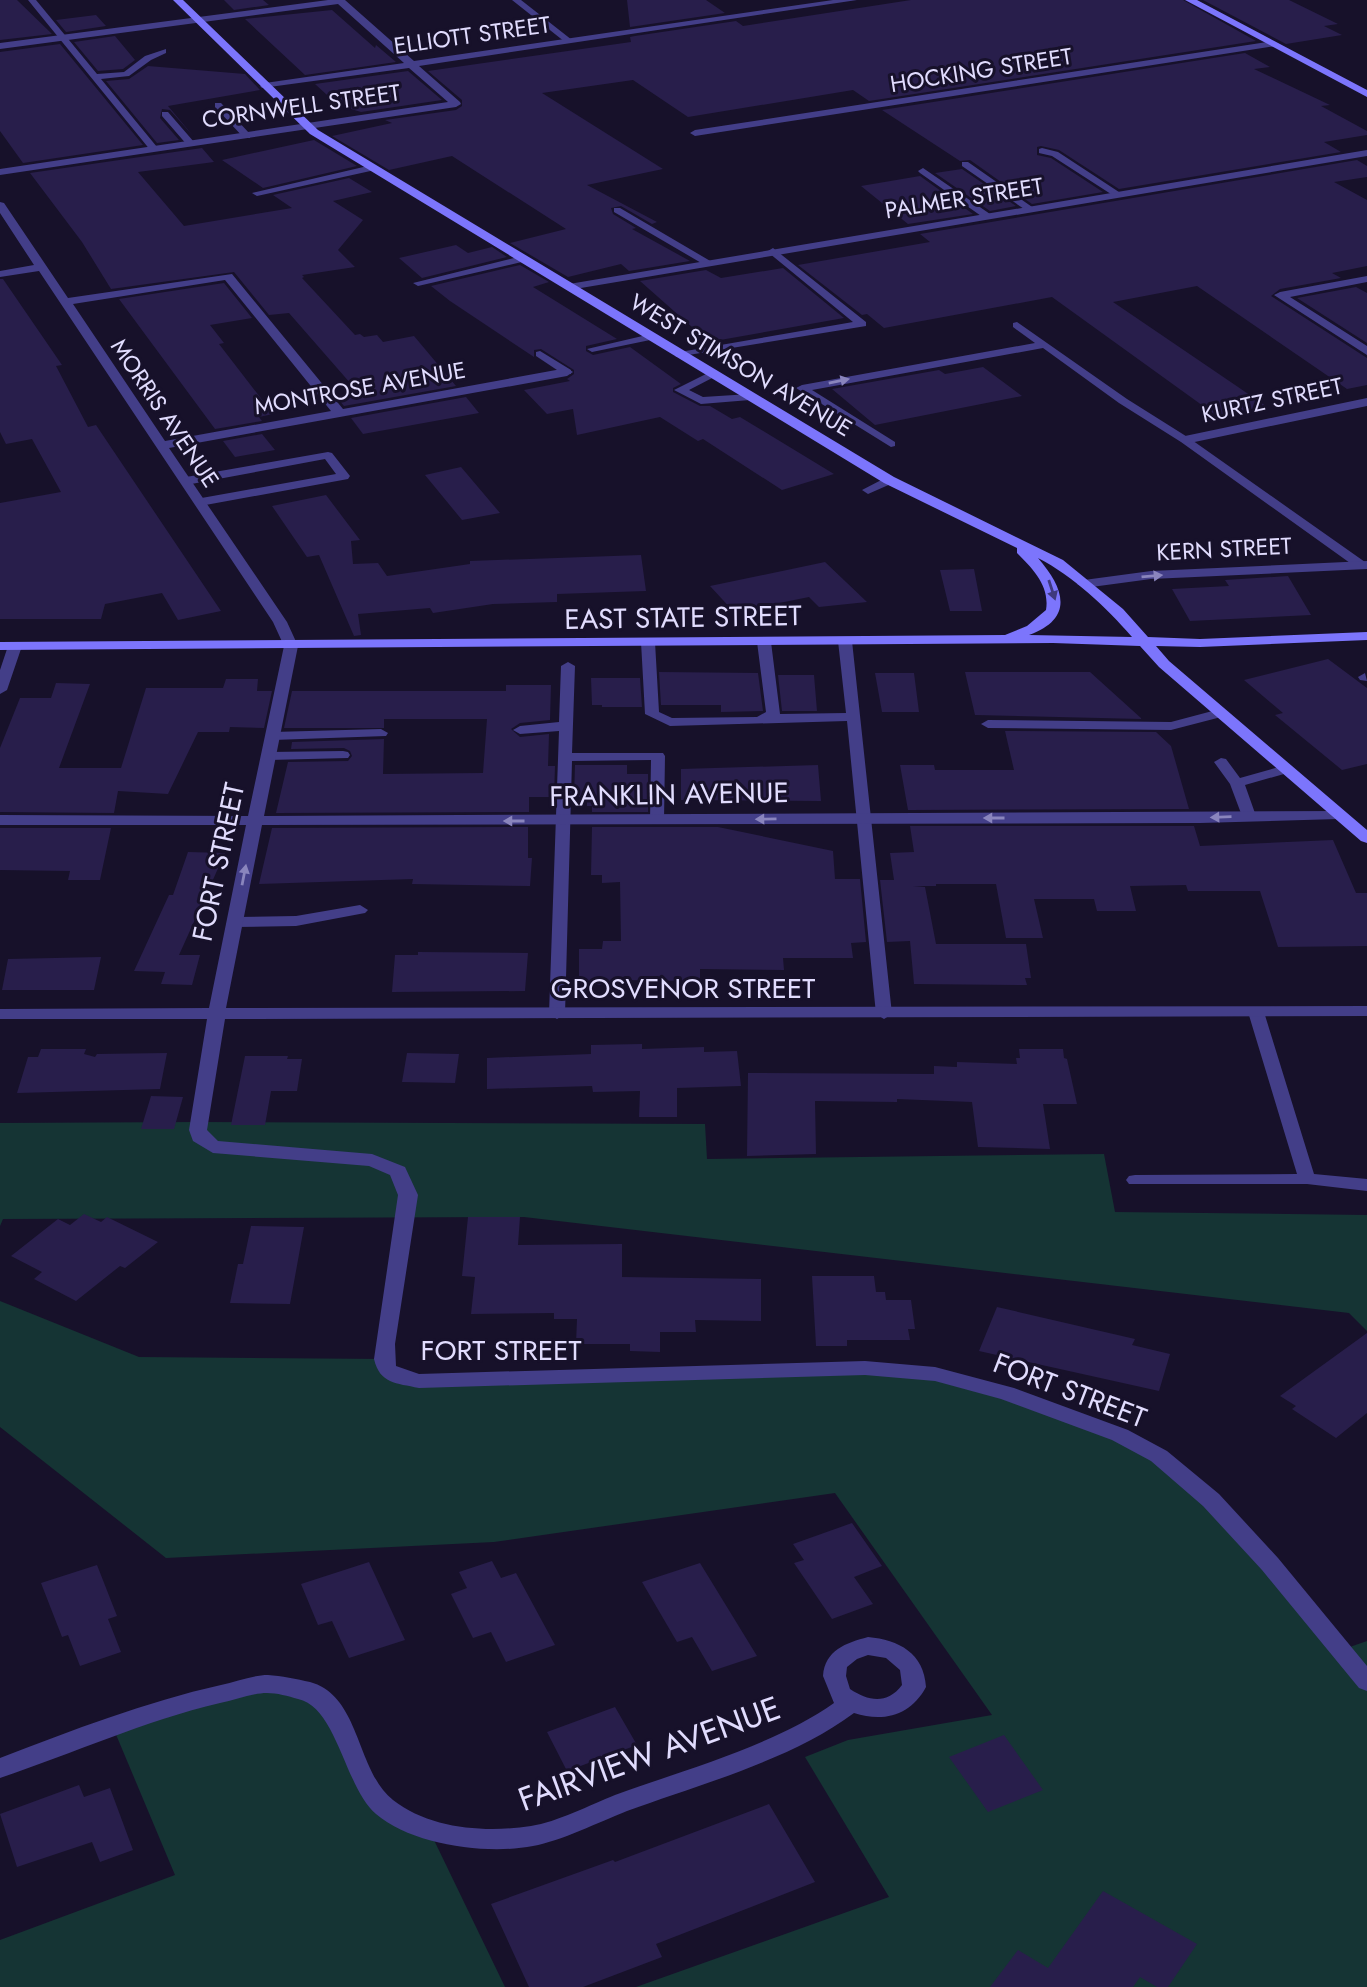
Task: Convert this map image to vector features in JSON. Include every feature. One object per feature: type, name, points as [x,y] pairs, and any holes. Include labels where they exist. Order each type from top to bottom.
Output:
[{"type":"main road","name":"WEST STIMSON AVENUE","points":[[178,0],[307,127],[889,480],[1010,537],[1058,563],[1118,612],[1164,664],[1367,838]]},
{"type":"main road","points":[[1190,0],[1367,94]]},
{"type":"main road","points":[[998,640],[1037,626],[1056,605],[1054,591],[1046,574],[1010,537]]},
{"type":"main road","name":"EAST STATE STREET","points":[[8,646],[998,640],[1147,643],[1367,636]]},
{"type":"street","name":"ELLIOTT STREET","points":[[265,86],[852,0]]},
{"type":"street","points":[[0,47],[340,1]]},
{"type":"street","name":"CORNWELL STREET","points":[[0,172],[456,104],[340,1]]},
{"type":"street","name":"HOCKING STREET","points":[[695,133],[1273,44]]},
{"type":"street","name":"PALMER STREET","points":[[569,287],[1367,153]]},
{"type":"street","name":"MORRIS AVENUE","points":[[0,205],[280,622],[291,646]]},
{"type":"street","points":[[0,274],[42,267]]},
{"type":"street","points":[[65,302],[228,276],[340,413]]},
{"type":"street","points":[[1367,279],[1280,295],[1367,351]]},
{"type":"street","name":"MONTROSE AVENUE","points":[[162,446],[567,372]]},
{"type":"street","name":"KURTZ STREET","points":[[1185,440],[1367,402]]},
{"type":"street","name":"KERN STREET","points":[[1084,584],[1152,575],[1364,565]]},
{"type":"street","name":"FORT STREET","points":[[291,646],[200,1104],[198,1130],[205,1142],[213,1147],[372,1160],[391,1166],[404,1180],[408,1195],[385,1344],[384,1359],[387,1370],[397,1376],[432,1381],[865,1368],[935,1374],[1007,1393],[1120,1435],[1159,1456],[1212,1500],[1270,1564],[1367,1682]]},
{"type":"street","name":"FRANKLIN AVENUE","points":[[0,820],[563,821],[1338,814]]},
{"type":"street","name":"GROSVENOR STREET","points":[[0,1014],[1367,1011]]},
{"type":"street","name":"FAIRVIEW AVENUE","points":[[0,1768],[112,1725],[199,1699],[267,1684],[308,1691],[325,1703],[335,1718],[364,1780],[384,1807],[429,1831],[480,1839],[533,1836],[753,1754],[822,1724],[851,1703]]},
{"type":"lane","points":[[32,0],[154,149]]},
{"type":"lane","points":[[516,0],[568,40]]},
{"type":"lane","points":[[96,77],[126,74],[163,51]]},
{"type":"lane","points":[[218,105],[247,136]]},
{"type":"lane","points":[[165,114],[191,144]]},
{"type":"lane","points":[[1042,151],[1055,154],[1117,194]]},
{"type":"lane","points":[[965,164],[1030,209]]},
{"type":"lane","points":[[257,193],[372,168]]},
{"type":"lane","points":[[923,171],[987,216]]},
{"type":"lane","points":[[617,210],[707,262]]},
{"type":"lane","points":[[680,355],[862,324],[773,251]]},
{"type":"lane","points":[[418,283],[522,259]]},
{"type":"lane","points":[[1017,325],[1364,565]]},
{"type":"lane","points":[[592,349],[651,337]]},
{"type":"lane","points":[[891,444],[802,388],[1043,345]]},
{"type":"lane","points":[[540,354],[567,372]]},
{"type":"lane","points":[[712,374],[680,390],[701,401],[750,397]]},
{"type":"lane","points":[[186,481],[328,455],[344,476],[200,502]]},
{"type":"lane","points":[[868,490],[889,480]]},
{"type":"lane","points":[[845,641],[866,818],[884,1014]]},
{"type":"lane","points":[[648,642],[652,714],[670,722],[759,721],[773,713],[764,642]]},
{"type":"lane","points":[[0,690],[8,646]]},
{"type":"lane","points":[[557,1014],[568,666]]},
{"type":"lane","points":[[988,724],[1171,726],[1220,713]]},
{"type":"lane","points":[[765,718],[854,717]]},
{"type":"lane","points":[[520,730],[565,726]]},
{"type":"lane","points":[[273,736],[381,733]]},
{"type":"lane","points":[[269,756],[343,755]]},
{"type":"lane","points":[[565,757],[658,756],[657,820]]},
{"type":"lane","points":[[1221,762],[1237,783],[1249,816]]},
{"type":"lane","points":[[1237,783],[1286,769]]},
{"type":"lane","points":[[235,922],[296,921],[360,910]]},
{"type":"lane","points":[[1256,1012],[1307,1179]]},
{"type":"lane","points":[[1135,1180],[1307,1179],[1367,1185]]},
{"type":"green space","points":[[0,1123],[705,1124],[707,1159],[1104,1154],[1115,1212],[1367,1215],[1367,1331],[1349,1313],[524,1217],[3,1219],[0,1226]]},
{"type":"green space","points":[[0,1301],[139,1357],[384,1359],[397,1376],[771,1371],[935,1374],[1159,1456],[1344,1649],[1367,1641],[1367,1987],[636,1987],[889,1897],[805,1757],[848,1740],[992,1715],[835,1493],[494,1542],[166,1558],[0,1427]]},
{"type":"green space","points":[[281,1686],[306,1690],[386,1812],[433,1838],[505,1987],[0,1987],[0,1940],[175,1875],[112,1725]]},
{"type":"building","points":[[0,0],[17,0],[52,34],[0,40]]},
{"type":"building","points":[[224,0],[263,0],[269,5],[234,10]]},
{"type":"building","points":[[627,0],[706,0],[725,13],[630,27]]},
{"type":"building","points":[[911,0],[1183,0],[1256,41],[869,101],[853,90],[688,117],[633,80],[542,93],[663,169],[587,185],[657,222],[652,224],[621,206],[611,208],[613,214],[636,228],[632,229],[690,261],[629,271],[621,264],[568,277],[510,243],[566,229],[452,156],[389,170],[332,136],[392,123],[385,120],[456,110],[462,106],[462,100],[428,71],[631,42],[630,37],[635,36],[736,21],[743,26]]},
{"type":"building","points":[[1203,0],[1289,0],[1338,24],[1324,26],[1342,35],[1286,44]]},
{"type":"building","points":[[332,10],[375,48],[376,45],[396,62],[305,75],[245,19]]},
{"type":"building","points":[[96,15],[106,26],[66,32],[56,20]]},
{"type":"building","points":[[115,36],[135,60],[123,69],[98,71],[74,42]]},
{"type":"building","points":[[60,44],[143,145],[23,163],[0,131],[0,52]]},
{"type":"building","points":[[1245,53],[1270,67],[1254,69],[1330,105],[1321,106],[1367,131],[1367,135],[1324,142],[1341,152],[1119,189],[1059,150],[1041,146],[1037,147],[1037,155],[1051,158],[1103,192],[1032,204],[970,160],[960,161],[882,110]]},
{"type":"building","points":[[148,66],[245,74],[260,90],[168,106],[194,137],[170,110],[162,109],[160,118],[179,140],[157,143],[106,81],[129,79]]},
{"type":"building","points":[[408,71],[442,100],[361,112],[338,105],[315,84]]},
{"type":"building","points":[[314,140],[357,166],[263,188],[222,160]]},
{"type":"building","points":[[202,148],[214,162],[138,172],[184,226],[292,208],[273,195],[349,178],[372,192],[333,201],[363,220],[338,250],[355,267],[302,275],[302,278],[355,335],[377,335],[383,342],[414,336],[456,386],[344,406],[338,399],[352,397],[342,386],[351,384],[289,313],[269,315],[234,272],[111,289],[82,242],[30,173]]},
{"type":"building","points":[[1357,160],[1367,166],[1367,177],[1334,182],[1367,200],[1367,266],[1332,273],[1341,278],[1280,289],[1271,296],[1367,358],[1367,385],[1347,389],[1197,286],[1113,302],[1266,406],[1217,416],[1052,297],[884,328],[867,314],[862,315],[798,265],[930,242],[920,234]]},
{"type":"building","points":[[962,169],[1016,206],[990,211],[935,173]]},
{"type":"building","points":[[920,176],[973,214],[908,224],[861,186]]},
{"type":"building","points":[[456,245],[468,253],[492,247],[507,257],[422,278],[399,258]]},
{"type":"building","points":[[520,265],[549,282],[533,287],[617,339],[586,346],[586,351],[593,355],[630,347],[681,384],[673,388],[673,392],[700,406],[710,406],[732,419],[740,417],[834,474],[782,490],[703,439],[698,441],[660,417],[577,435],[573,409],[547,414],[524,390],[570,381],[567,379],[574,374],[574,370],[541,349],[534,350],[534,357],[431,286]]},
{"type":"building","points":[[783,268],[844,318],[709,342],[640,281],[706,270],[721,278]]},
{"type":"building","points":[[0,279],[3,279],[62,365],[56,366],[88,427],[96,425],[221,611],[178,620],[162,593],[105,604],[101,619],[0,619],[0,503],[61,492],[32,439],[6,444],[0,432]]},
{"type":"building","points":[[224,283],[252,318],[210,325],[224,343],[219,344],[273,414],[259,417],[262,421],[215,429],[119,299]]},
{"type":"building","points":[[1356,287],[1367,293],[1367,343],[1297,298]]},
{"type":"building","points":[[983,367],[1022,396],[875,425],[832,389],[939,370],[945,374]]},
{"type":"building","points":[[466,397],[479,413],[363,434],[351,418]]},
{"type":"building","points":[[262,434],[275,450],[235,457],[223,441]]},
{"type":"building","points":[[461,467],[500,513],[462,520],[425,475]]},
{"type":"building","points":[[326,495],[360,540],[351,541],[353,564],[378,563],[387,576],[470,564],[470,561],[641,555],[646,591],[557,594],[557,602],[493,604],[433,613],[430,608],[358,614],[361,635],[354,636],[319,555],[307,557],[272,506]]},
{"type":"building","points":[[825,562],[867,602],[819,607],[809,597],[734,612],[710,586]]},
{"type":"building","points":[[974,569],[982,611],[950,611],[940,570]]},
{"type":"building","points":[[1288,576],[1311,615],[1190,621],[1172,589],[1229,586],[1225,580]]},
{"type":"building","points":[[1328,659],[1367,688],[1367,764],[1342,770],[1275,715],[1283,713],[1244,680]]},
{"type":"building","points":[[659,672],[758,673],[763,711],[721,712],[721,705],[661,705]]},
{"type":"building","points":[[965,672],[1090,672],[1142,719],[975,715]]},
{"type":"building","points":[[875,673],[914,673],[919,712],[882,712]]},
{"type":"building","points":[[778,675],[814,675],[817,711],[782,711]]},
{"type":"building","points":[[591,678],[640,678],[642,707],[592,705]]},
{"type":"building","points":[[226,679],[258,679],[257,691],[272,691],[264,728],[230,727],[229,732],[198,732],[168,794],[118,791],[114,813],[0,812],[0,748],[20,698],[51,698],[56,683],[90,684],[59,768],[121,768],[146,688],[223,688]]},
{"type":"building","points":[[506,685],[551,685],[550,720],[520,723],[511,729],[520,737],[549,734],[548,766],[555,766],[554,797],[529,797],[529,812],[276,813],[288,762],[348,761],[352,756],[350,751],[344,748],[291,749],[292,742],[384,739],[383,774],[483,773],[487,719],[384,719],[384,728],[284,728],[292,691],[506,691]]},
{"type":"building","points":[[1005,731],[1156,732],[1171,746],[1189,809],[908,810],[900,765],[934,765],[935,770],[1014,770]]},
{"type":"building","points":[[575,765],[627,765],[627,774],[648,774],[648,812],[592,812],[592,806],[587,806],[587,797],[574,797]]},
{"type":"building","points":[[818,765],[821,801],[681,800],[681,769]]},
{"type":"building","points":[[910,826],[1194,826],[1200,846],[1333,840],[1356,893],[1367,893],[1367,946],[1278,947],[1260,891],[1188,891],[1186,885],[1130,886],[1136,911],[1097,911],[1094,899],[1034,899],[1043,938],[1006,938],[996,884],[936,884],[913,886],[925,887],[936,944],[1026,944],[1031,978],[1025,978],[1027,985],[914,984],[910,941],[887,942],[880,880],[894,880],[890,853],[914,852]]},
{"type":"building","points":[[528,827],[528,858],[532,858],[530,886],[412,884],[413,879],[259,884],[272,828]]},
{"type":"building","points":[[592,827],[718,827],[833,851],[835,879],[860,879],[866,942],[851,943],[853,958],[783,958],[784,970],[700,969],[700,981],[621,980],[621,985],[586,985],[586,980],[579,980],[579,949],[602,949],[603,941],[621,941],[620,882],[602,883],[602,875],[591,875]]},
{"type":"building","points":[[0,828],[111,828],[100,880],[68,880],[70,871],[0,870]]},
{"type":"building","points":[[188,852],[225,853],[179,955],[200,955],[192,985],[161,984],[165,972],[134,971],[169,895],[173,895]]},
{"type":"building","points":[[418,952],[528,953],[525,991],[392,992],[395,955],[418,955]]},
{"type":"building","points":[[101,957],[94,990],[2,990],[8,959]]},
{"type":"building","points":[[642,1044],[642,1049],[704,1047],[704,1052],[737,1051],[741,1086],[677,1088],[677,1117],[639,1117],[640,1091],[593,1092],[592,1086],[487,1089],[487,1058],[591,1054],[591,1045]]},
{"type":"building","points":[[41,1049],[86,1049],[84,1054],[95,1057],[97,1054],[167,1053],[160,1089],[17,1093],[28,1057],[38,1057]]},
{"type":"building","points":[[1019,1049],[1063,1049],[1064,1058],[1067,1059],[1077,1104],[1043,1104],[1050,1149],[978,1147],[972,1102],[897,1099],[897,1102],[815,1101],[816,1154],[747,1156],[748,1073],[934,1074],[934,1066],[957,1067],[957,1062],[1017,1064],[1016,1058],[1020,1058]]},
{"type":"building","points":[[407,1053],[459,1054],[455,1083],[402,1082]]},
{"type":"building","points":[[245,1056],[288,1056],[287,1059],[302,1059],[297,1091],[271,1091],[265,1125],[231,1125]]},
{"type":"building","points":[[151,1096],[183,1097],[174,1129],[141,1129]]},
{"type":"building","points":[[84,1214],[101,1222],[107,1217],[158,1242],[125,1268],[120,1266],[76,1301],[34,1279],[42,1272],[11,1256],[58,1219],[70,1225]]},
{"type":"building","points":[[468,1217],[520,1217],[518,1245],[622,1244],[622,1277],[761,1279],[761,1321],[695,1320],[696,1332],[660,1332],[660,1352],[630,1351],[630,1344],[576,1344],[577,1319],[554,1319],[554,1313],[471,1314],[475,1277],[462,1276]]},
{"type":"building","points":[[251,1226],[304,1227],[290,1304],[230,1303],[238,1264],[243,1264]]},
{"type":"building","points":[[812,1276],[874,1276],[876,1292],[885,1292],[886,1300],[911,1300],[915,1329],[908,1329],[910,1340],[847,1340],[847,1346],[816,1346]]},
{"type":"building","points":[[997,1307],[1135,1339],[1132,1345],[1170,1354],[1159,1391],[979,1351]]},
{"type":"building","points":[[1367,1333],[1367,1413],[1336,1438],[1292,1409],[1296,1406],[1280,1396]]},
{"type":"building","points":[[852,1523],[882,1566],[854,1577],[873,1604],[832,1619],[794,1563],[804,1560],[793,1544]]},
{"type":"building","points":[[492,1561],[501,1578],[516,1573],[555,1645],[506,1662],[491,1632],[473,1638],[451,1594],[467,1588],[459,1572]]},
{"type":"building","points":[[369,1562],[405,1640],[349,1658],[332,1621],[318,1625],[301,1584]]},
{"type":"building","points":[[700,1563],[757,1656],[712,1671],[692,1637],[677,1642],[642,1582]]},
{"type":"building","points":[[97,1565],[117,1616],[108,1619],[121,1652],[80,1666],[68,1635],[62,1637],[41,1583]]},
{"type":"building","points":[[615,1707],[637,1745],[567,1771],[547,1732]]},
{"type":"building","points":[[1004,1735],[1043,1790],[988,1812],[949,1757]]},
{"type":"building","points":[[79,1785],[84,1797],[110,1788],[133,1850],[100,1862],[92,1842],[17,1867],[0,1814]]},
{"type":"building","points":[[769,1804],[815,1882],[656,1944],[662,1957],[583,1987],[529,1987],[491,1904],[613,1860],[615,1862]]},
{"type":"building","points":[[1103,1891],[1197,1944],[1168,1987],[1157,1987],[1140,1977],[1133,1987],[990,1987],[1018,1950],[1048,1968]]}]
